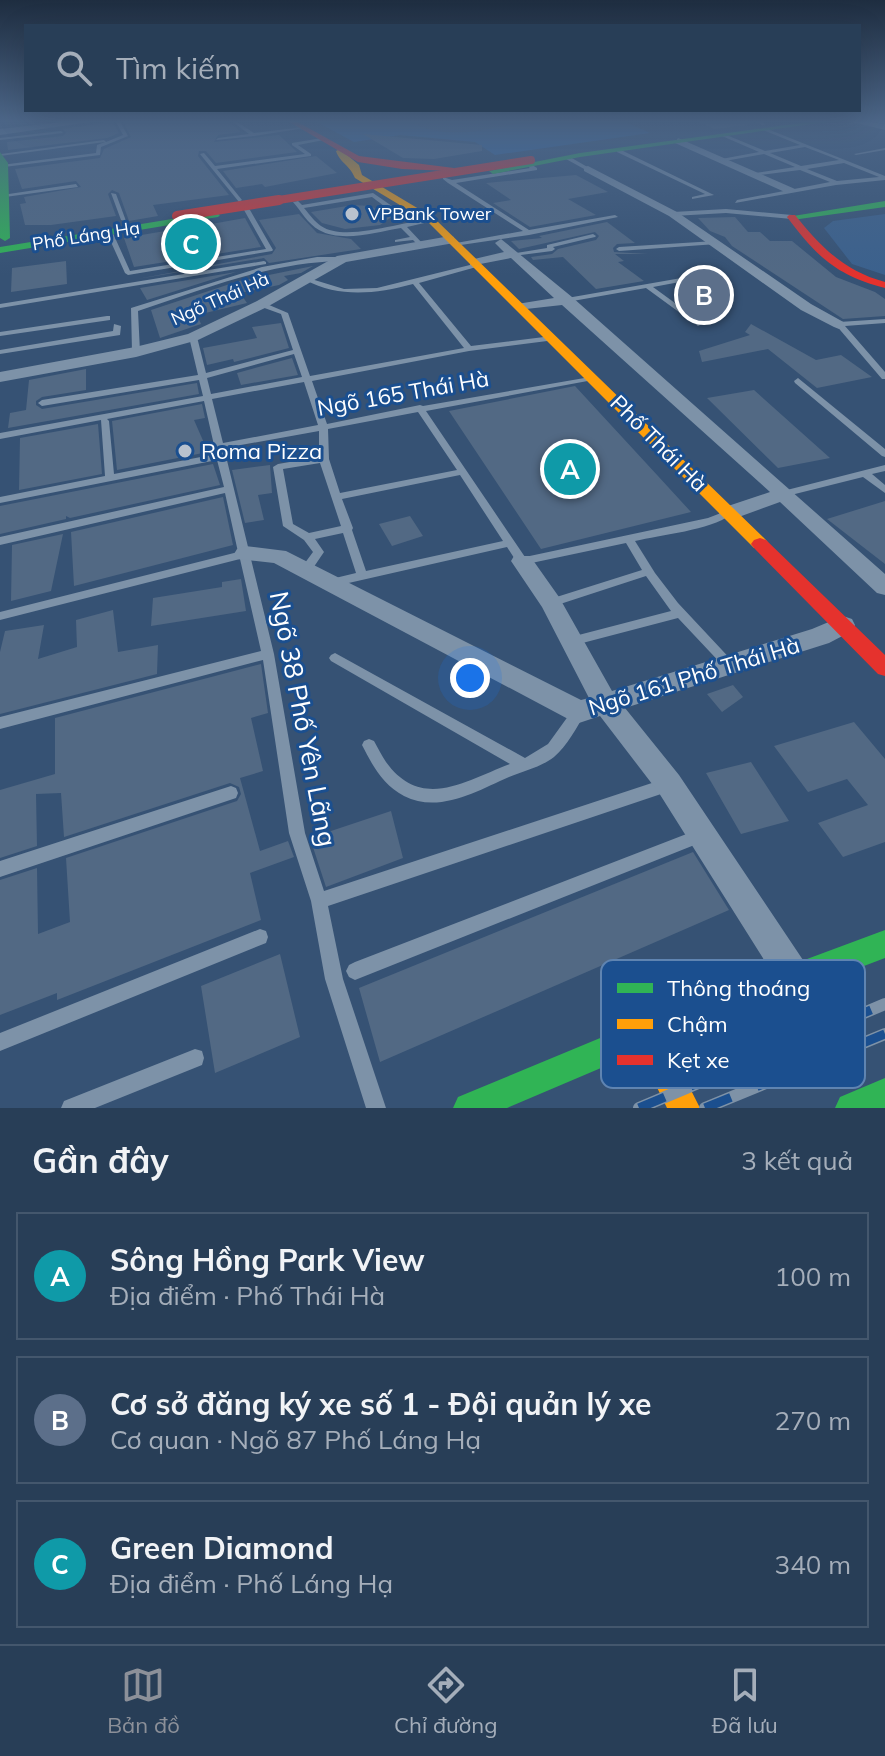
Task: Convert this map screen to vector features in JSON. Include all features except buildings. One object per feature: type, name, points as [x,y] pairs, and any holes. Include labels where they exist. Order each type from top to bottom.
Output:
[{"type":"main road","points":[[357,172],[358,176],[384,183]]},
{"type":"main road","points":[[372,172],[384,183]]},
{"type":"main road","points":[[429,172],[444,175]]},
{"type":"main road","name":"Phố Láng Hạ","points":[[444,175],[466,172]]},
{"type":"main road","points":[[128,224],[467,172]]},
{"type":"main road","name":"Phố Láng Hạ","points":[[2,244],[471,172]]},
{"type":"main road","points":[[0,264],[2,179]]},
{"type":"main road","name":"Phố Thái Hà","points":[[384,183],[435,211],[431,220],[885,668]]},
{"type":"main road","name":"Phố Láng Hạ","points":[[243,205],[298,204],[342,190]]},
{"type":"main road","points":[[792,217],[885,204]]},
{"type":"main road","points":[[792,217],[838,272],[865,282],[885,285]]},
{"type":"main road","name":"Phố Láng Hạ","points":[[2,244],[109,231],[128,224]]},
{"type":"main road","points":[[843,960],[885,944]]},
{"type":"main road","points":[[469,1108],[601,1053]]},
{"type":"main road","points":[[674,1088],[684,1108]]},
{"type":"main road","points":[[851,1108],[885,1094]]},
{"type":"street","points":[[598,172],[661,210],[673,214],[806,307],[839,324]]},
{"type":"street","points":[[747,172],[791,191]]},
{"type":"street","name":"Ngõ Thái Hà","points":[[0,377],[136,352],[193,337],[308,280],[342,259],[418,242],[453,242]]},
{"type":"street","points":[[476,264],[507,249]]},
{"type":"street","name":"Phố Thái Hà","points":[[507,249],[885,587]]},
{"type":"street","points":[[522,307],[567,300]]},
{"type":"street","points":[[729,513],[783,494]]},
{"type":"street","points":[[516,552],[551,603],[571,641],[593,708],[669,784],[783,960]]},
{"type":"street","name":"Ngõ 161 Phố Thái Hà","points":[[245,554],[278,556],[593,708],[820,636],[843,625]]},
{"type":"lane","points":[[2,179],[30,172]]},
{"type":"lane","points":[[109,231],[128,273],[270,250],[243,205],[217,172]]},
{"type":"lane","points":[[662,172],[711,195],[694,198]]},
{"type":"lane","points":[[755,175],[777,172]]},
{"type":"lane","points":[[810,172],[836,183]]},
{"type":"lane","points":[[444,175],[529,233]]},
{"type":"lane","points":[[737,202],[836,183],[885,178]]},
{"type":"lane","points":[[2,179],[76,186]]},
{"type":"lane","points":[[113,194],[128,224]]},
{"type":"lane","points":[[298,204],[373,195],[404,217],[431,220]]},
{"type":"lane","points":[[298,204],[325,232],[344,233],[431,220]]},
{"type":"lane","points":[[673,214],[726,211],[792,217]]},
{"type":"lane","points":[[453,242],[529,233],[615,217]]},
{"type":"lane","points":[[402,225],[418,242]]},
{"type":"lane","points":[[507,249],[552,249],[549,246],[593,236]]},
{"type":"lane","points":[[397,241],[418,242]]},
{"type":"lane","points":[[619,249],[715,243]]},
{"type":"lane","points":[[136,352],[134,310],[262,270],[326,258],[342,259]]},
{"type":"lane","points":[[0,306],[264,263]]},
{"type":"lane","points":[[308,280],[343,291],[415,282],[476,264]]},
{"type":"lane","points":[[567,300],[710,275]]},
{"type":"lane","points":[[415,282],[469,349]]},
{"type":"lane","points":[[0,298],[101,284]]},
{"type":"lane","points":[[647,286],[698,324]]},
{"type":"lane","points":[[262,304],[284,313],[308,378],[323,426],[324,459],[362,576]]},
{"type":"lane","points":[[0,334],[107,318]]},
{"type":"lane","points":[[839,324],[885,321]]},
{"type":"lane","points":[[839,324],[885,377]]},
{"type":"lane","points":[[0,352],[118,333]]},
{"type":"lane","name":"Ngõ 38 Phố Yên Lãng","points":[[193,337],[268,654],[297,833],[319,901],[334,979],[376,1108]]},
{"type":"lane","points":[[0,436],[469,349],[552,338]]},
{"type":"lane","points":[[42,403],[202,377],[298,351]]},
{"type":"lane","name":"Ngõ 165 Thái Hà","points":[[0,500],[110,479],[323,426],[593,378]]},
{"type":"lane","points":[[798,381],[885,454]]},
{"type":"lane","points":[[420,408],[516,552]]},
{"type":"lane","points":[[105,421],[110,479]]},
{"type":"lane","points":[[305,571],[319,552],[308,537],[288,526],[278,467],[324,459]]},
{"type":"lane","points":[[783,494],[885,468]]},
{"type":"lane","points":[[338,497],[462,472]]},
{"type":"lane","points":[[864,473],[885,490]]},
{"type":"lane","points":[[0,541],[229,489]]},
{"type":"lane","points":[[331,583],[516,552],[629,539],[711,521],[729,513]]},
{"type":"lane","points":[[308,537],[348,528]]},
{"type":"lane","points":[[629,539],[647,572],[677,614],[730,665]]},
{"type":"lane","points":[[0,616],[245,554]]},
{"type":"lane","points":[[551,603],[647,572]]},
{"type":"lane","points":[[571,641],[677,614]]},
{"type":"lane","points":[[0,723],[268,654]]},
{"type":"lane","points":[[335,658],[523,764]]},
{"type":"lane","points":[[369,745],[381,770],[397,785],[420,796],[446,794],[474,787],[549,752],[593,708]]},
{"type":"lane","points":[[319,901],[669,784]]},
{"type":"lane","points":[[0,869],[231,793]]},
{"type":"lane","points":[[355,971],[702,835]]},
{"type":"lane","points":[[0,1042],[260,937]]},
{"type":"lane","points":[[71,1108],[195,1058]]},
{"type":"shaded area","points":[[885,214],[885,275],[852,264],[824,228],[833,221]]},
{"type":"railway","points":[[865,1012],[885,1004]]},
{"type":"railway","points":[[865,1042],[885,1034]]},
{"type":"railway","points":[[639,1108],[686,1088]]},
{"type":"railway","points":[[705,1108],[754,1088]]},
{"type":"traffic: fast","points":[[4,172],[5,238]]},
{"type":"traffic: fast","points":[[792,217],[885,204]]},
{"type":"traffic: fast","points":[[0,250],[215,215]]},
{"type":"traffic: fast","points":[[843,960],[885,944]]},
{"type":"traffic: fast","points":[[469,1108],[601,1053]]},
{"type":"traffic: fast","points":[[851,1108],[885,1094]]},
{"type":"traffic: slow","points":[[357,172],[358,176],[431,220],[760,544]]},
{"type":"traffic: slow","points":[[674,1088],[684,1108]]},
{"type":"traffic: jam","points":[[177,216],[457,172]]},
{"type":"traffic: jam","points":[[792,217],[831,261],[854,275],[885,285]]},
{"type":"traffic: jam","points":[[760,544],[885,668]]},
{"type":"place","name":"VPBank Tower","points":[[352,214]]},
{"type":"place","name":"Green Diamond","points":[[191,244]]},
{"type":"place","name":"Cơ sở đăng ký xe số 1 - Đội quản lý xe","points":[[704,295]]},
{"type":"place","name":"Roma Pizza","points":[[185,451]]},
{"type":"place","name":"Sông Hồng Park View","points":[[570,469]]}]
